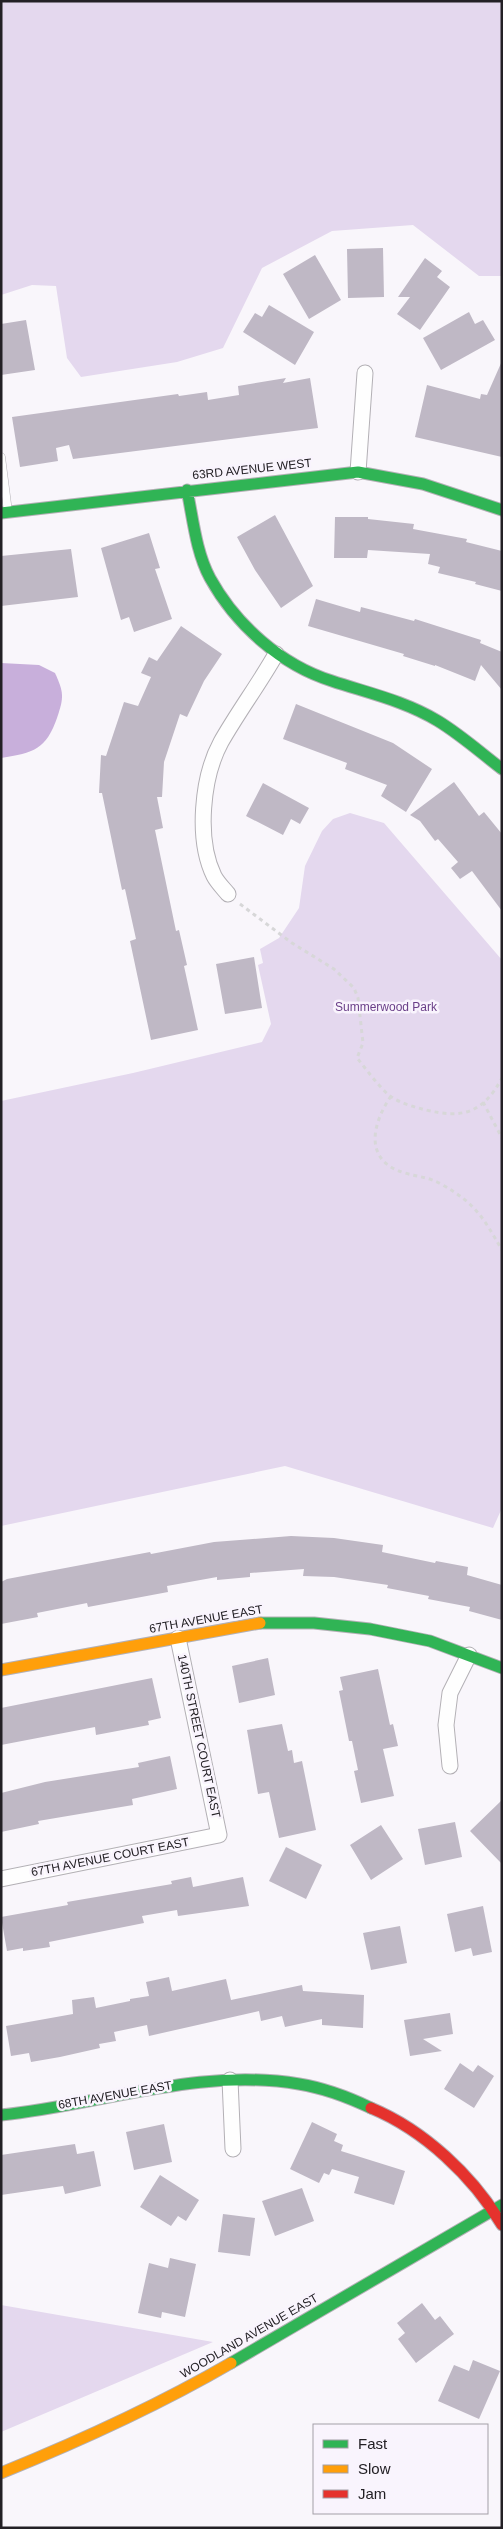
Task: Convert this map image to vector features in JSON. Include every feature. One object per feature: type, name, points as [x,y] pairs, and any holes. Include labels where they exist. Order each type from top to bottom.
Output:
[{"type":"street","points":[[358,472],[365,373]]},
{"type":"street","name":"63RD AVENUE WEST","points":[[4,513],[187,490],[358,472],[423,484],[502,510]]},
{"type":"street","points":[[187,490],[200,553],[210,578],[239,618],[276,654],[300,668],[330,681],[388,698],[438,721],[502,769]]},
{"type":"street","points":[[228,894],[214,876],[205,847],[203,819],[205,795],[220,744],[254,693],[276,654]]},
{"type":"street","name":"67TH AVENUE EAST","points":[[1,1670],[266,1622],[314,1623],[370,1629],[430,1641],[502,1668]]},
{"type":"street","name":"140TH STREET COURT EAST","points":[[178,1638],[219,1835]]},
{"type":"street","points":[[450,1766],[446,1724],[450,1693],[468,1655]]},
{"type":"street","name":"67TH AVENUE COURT EAST","points":[[1,1879],[219,1835]]},
{"type":"street","points":[[230,2080],[233,2149]]},
{"type":"street","name":"68TH AVENUE EAST","points":[[1,2115],[183,2083],[276,2080],[335,2091],[363,2102],[402,2124],[440,2153],[498,2207]]},
{"type":"street","points":[[498,2207],[502,2225]]},
{"type":"street","name":"WOODLAND AVENUE EAST","points":[[1,2472],[78,2442],[173,2396],[498,2207]]},
{"type":"lane","points":[[1,457],[4,513]]},
{"type":"path","points":[[228,894],[292,943],[334,969],[354,988],[358,998],[363,1043],[360,1055],[357,1058],[391,1096],[416,1107],[448,1115],[470,1112],[483,1102],[502,1078]]},
{"type":"path","points":[[391,1096],[382,1109],[375,1135],[377,1153],[382,1160],[396,1170],[430,1178],[456,1193],[473,1206],[487,1222],[502,1250]]},
{"type":"path","points":[[483,1102],[502,1138]]},
{"type":"green space","points":[[1,1],[502,1],[502,276],[479,276],[413,225],[332,231],[262,268],[223,348],[177,362],[81,377],[67,358],[56,286],[32,285],[1,295]]},
{"type":"green space","name":"Summerwood Park","points":[[350,813],[384,823],[502,960],[502,1508],[493,1528],[285,1466],[1,1526],[1,1101],[133,1073],[262,1042],[271,1024],[258,965],[263,963],[260,949],[279,938],[299,908],[305,866],[322,831],[333,819]]},
{"type":"green space","points":[[1,2305],[213,2342],[1,2432]]},
{"type":"shaded area","points":[[1,663],[39,665],[55,673],[62,695],[57,718],[43,743],[37,748],[22,754],[1,758]]},
{"type":"building","points":[[383,248],[384,297],[348,298],[347,249]]},
{"type":"building","points":[[315,255],[341,300],[309,319],[283,274]]},
{"type":"building","points":[[425,258],[442,271],[437,277],[450,287],[420,330],[397,314],[410,297],[398,297]]},
{"type":"building","points":[[269,305],[314,332],[295,365],[243,332],[255,313],[262,317]]},
{"type":"building","points":[[469,312],[475,324],[483,320],[495,340],[441,370],[423,338]]},
{"type":"building","points":[[26,320],[35,370],[1,375],[1,324]]},
{"type":"building","points":[[502,361],[502,457],[415,437],[427,385],[480,399],[481,394],[487,395]]},
{"type":"building","points":[[286,378],[283,383],[310,378],[318,428],[73,459],[69,445],[56,448],[58,461],[20,467],[12,417],[178,394],[179,396],[207,392],[208,400],[239,395],[238,386]]},
{"type":"building","points":[[275,515],[313,586],[281,608],[255,570],[237,537]]},
{"type":"building","points":[[335,517],[368,517],[368,519],[414,524],[413,529],[467,539],[466,542],[502,551],[502,591],[475,584],[476,582],[438,573],[440,567],[428,564],[430,554],[368,550],[367,558],[334,558]]},
{"type":"building","points":[[149,533],[160,568],[155,569],[172,619],[134,632],[129,617],[121,620],[101,548]]},
{"type":"building","points":[[71,549],[78,597],[1,606],[1,556]]},
{"type":"building","points":[[316,599],[360,612],[361,607],[414,621],[415,619],[481,640],[480,643],[502,652],[502,690],[481,665],[475,681],[435,665],[403,656],[404,654],[308,626]]},
{"type":"building","points":[[181,626],[222,654],[204,681],[187,717],[180,714],[164,762],[162,797],[157,797],[163,828],[155,830],[176,931],[179,930],[187,965],[184,966],[198,1030],[151,1040],[130,941],[136,939],[125,889],[122,890],[102,793],[99,793],[101,755],[106,756],[124,702],[138,706],[151,677],[141,673],[149,657],[157,661]]},
{"type":"building","points":[[296,704],[393,743],[432,769],[406,812],[381,796],[387,785],[345,769],[347,763],[283,739]]},
{"type":"building","points":[[454,782],[479,816],[484,812],[502,834],[502,911],[472,871],[460,879],[451,868],[458,862],[438,839],[435,841],[420,821],[410,815]]},
{"type":"building","points":[[263,783],[309,808],[300,824],[291,819],[283,835],[246,816]]},
{"type":"building","points":[[254,957],[262,1008],[225,1014],[216,964]]},
{"type":"building","points":[[291,1536],[334,1538],[383,1545],[382,1552],[435,1563],[436,1561],[468,1567],[467,1575],[502,1585],[502,1620],[469,1611],[470,1607],[428,1599],[429,1596],[387,1588],[388,1585],[334,1577],[303,1576],[304,1569],[250,1573],[250,1577],[217,1580],[217,1577],[167,1586],[168,1592],[88,1607],[87,1603],[37,1613],[38,1617],[1,1624],[1,1582],[7,1579],[214,1542]]},
{"type":"building","points":[[268,1658],[275,1695],[239,1703],[232,1666]]},
{"type":"building","points":[[378,1669],[390,1725],[393,1724],[398,1746],[383,1749],[394,1796],[361,1803],[354,1771],[358,1770],[352,1741],[349,1741],[339,1691],[343,1690],[340,1677]]},
{"type":"building","points":[[152,1678],[161,1718],[148,1721],[149,1725],[96,1735],[95,1727],[1,1745],[1,1708]]},
{"type":"building","points":[[282,1724],[288,1751],[292,1750],[294,1763],[302,1761],[316,1830],[279,1838],[269,1792],[258,1794],[247,1730]]},
{"type":"building","points":[[170,1756],[177,1789],[132,1799],[133,1805],[38,1821],[39,1824],[1,1832],[1,1793],[45,1782],[139,1767],[138,1763]]},
{"type":"building","points":[[502,1800],[502,1864],[470,1831]]},
{"type":"building","points":[[455,1822],[462,1857],[425,1865],[418,1829]]},
{"type":"building","points":[[381,1825],[403,1859],[371,1880],[350,1845]]},
{"type":"building","points":[[286,1847],[322,1865],[306,1899],[269,1881]]},
{"type":"building","points":[[191,1877],[193,1887],[243,1877],[249,1906],[178,1916],[177,1910],[142,1916],[144,1923],[49,1942],[50,1947],[23,1951],[23,1948],[7,1951],[1,1917],[68,1905],[67,1902],[172,1884],[171,1881]]},
{"type":"building","points":[[483,1906],[492,1952],[473,1956],[471,1948],[455,1952],[447,1914]]},
{"type":"building","points":[[400,1926],[407,1963],[371,1970],[363,1933]]},
{"type":"building","points":[[169,1977],[172,1991],[226,1979],[231,2000],[302,1985],[303,1991],[364,1995],[363,2028],[322,2025],[322,2019],[285,2027],[282,2016],[261,2021],[259,2011],[149,2036],[147,2025],[114,2032],[116,2041],[99,2044],[100,2048],[60,2057],[31,2062],[29,2053],[11,2056],[6,2026],[73,2014],[72,2000],[94,1997],[96,2008],[149,1996],[146,1982]]},
{"type":"building","points":[[450,2013],[453,2034],[423,2039],[442,2051],[410,2056],[404,2020]]},
{"type":"building","points":[[460,2063],[473,2072],[478,2065],[494,2076],[474,2108],[444,2089]]},
{"type":"building","points":[[312,2122],[337,2134],[334,2141],[343,2145],[341,2151],[405,2171],[394,2205],[354,2193],[359,2177],[332,2169],[329,2175],[324,2173],[319,2183],[290,2169]]},
{"type":"building","points":[[164,2124],[172,2162],[134,2170],[126,2132]]},
{"type":"building","points":[[75,2144],[77,2154],[94,2151],[101,2186],[65,2194],[63,2186],[1,2195],[1,2155]]},
{"type":"building","points":[[160,2175],[199,2200],[186,2221],[178,2216],[171,2226],[140,2207]]},
{"type":"building","points":[[302,2188],[314,2221],[275,2236],[262,2201]]},
{"type":"building","points":[[223,2214],[255,2218],[250,2256],[218,2252]]},
{"type":"building","points":[[170,2258],[196,2264],[185,2317],[162,2312],[161,2318],[138,2313],[149,2263],[168,2268]]},
{"type":"building","points":[[422,2303],[435,2320],[440,2316],[454,2334],[416,2363],[398,2339],[405,2333],[397,2323]]},
{"type":"building","points":[[473,2360],[500,2371],[479,2419],[438,2401],[454,2365],[469,2371]]},
{"type":"traffic: fast","points":[[1,513],[358,472],[423,484],[502,510]]},
{"type":"traffic: fast","points":[[187,490],[198,546],[205,568],[233,612],[262,641],[278,654],[313,674],[399,703],[425,714],[455,732],[502,769]]},
{"type":"traffic: fast","points":[[260,1623],[314,1623],[370,1629],[430,1641],[502,1668]]},
{"type":"traffic: fast","points":[[1,2115],[150,2089],[224,2080],[262,2080],[299,2084],[336,2093],[371,2108]]},
{"type":"traffic: fast","points":[[231,2363],[502,2205]]},
{"type":"traffic: slow","points":[[1,1670],[260,1623]]},
{"type":"traffic: slow","points":[[1,2473],[118,2422],[175,2394],[231,2363]]},
{"type":"traffic: jam","points":[[371,2108],[391,2117],[410,2129],[445,2156],[477,2189],[502,2225]]}]
